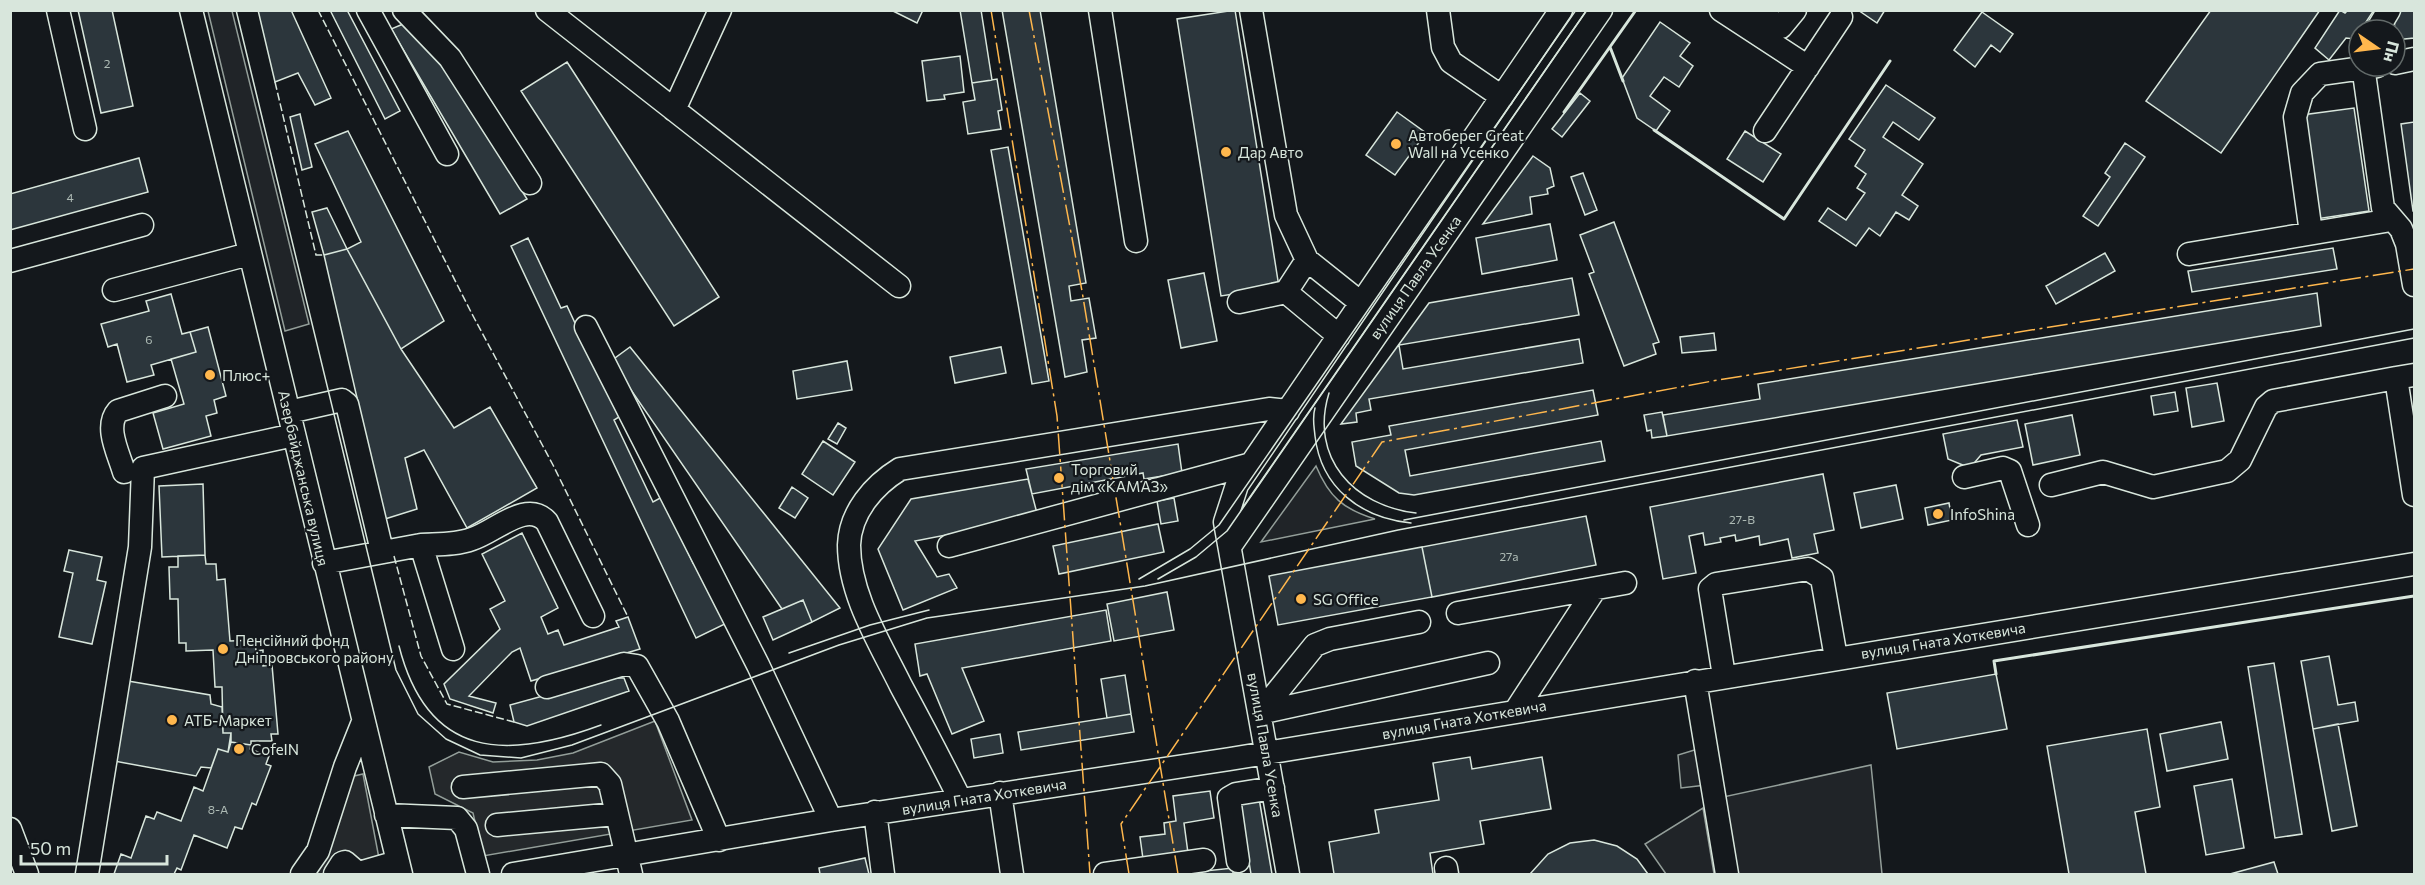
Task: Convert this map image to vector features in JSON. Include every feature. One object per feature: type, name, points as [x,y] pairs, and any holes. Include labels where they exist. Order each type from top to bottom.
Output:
[{"type":"street","points":[[58,10],[85,129]]},
{"type":"street","name":"Азербайджанська вулиця","points":[[191,10],[399,868]]},
{"type":"street","points":[[368,10],[447,154]]},
{"type":"street","points":[[404,10],[450,58],[530,183]]},
{"type":"street","points":[[548,10],[900,286]]},
{"type":"street","points":[[674,110],[720,10]]},
{"type":"street","points":[[1100,10],[1136,241]]},
{"type":"street","points":[[1251,10],[1286,214],[1307,260],[1361,303]]},
{"type":"street","points":[[1438,10],[1443,47],[1451,62],[1502,97]]},
{"type":"street","name":"вулиця Павла Усенка","points":[[1288,874],[1226,516],[1237,485],[1561,10]]},
{"type":"street","name":"вулиця Павла Усенка","points":[[1231,545],[1601,10]]},
{"type":"street","points":[[1721,10],[1808,67]]},
{"type":"street","points":[[1755,10],[1781,27],[1795,10]]},
{"type":"street","points":[[1765,131],[1841,17]]},
{"type":"street","points":[[2311,233],[2296,109],[2302,93],[2320,74],[2347,70]]},
{"type":"street","points":[[2369,78],[2383,208],[2401,229],[2407,244],[2415,285]]},
{"type":"street","points":[[2189,254],[2391,220]]},
{"type":"street","points":[[10,261],[142,225]]},
{"type":"street","points":[[114,290],[249,254]]},
{"type":"street","points":[[1239,302],[1286,292],[1307,260]]},
{"type":"street","points":[[1286,292],[1339,336]]},
{"type":"street","points":[[586,327],[758,665],[831,820]]},
{"type":"street","points":[[2050,485],[2103,472],[2153,487],[2227,471],[2240,460],[2266,407],[2273,400],[2405,376],[2415,495]]},
{"type":"street","points":[[124,472],[112,430],[114,416],[118,411],[165,396]]},
{"type":"street","points":[[289,412],[342,400],[345,402],[382,551]]},
{"type":"street","points":[[960,799],[870,625],[854,582],[849,545],[853,524],[865,501],[881,481],[900,469],[1269,409],[1288,411]]},
{"type":"street","points":[[87,874],[140,547],[143,468],[294,435]]},
{"type":"street","points":[[949,546],[1251,464]]},
{"type":"street","points":[[1964,477],[2003,468],[2010,471],[2028,525]]},
{"type":"street","points":[[324,563],[382,551],[472,540],[527,513],[542,516],[593,616]]},
{"type":"street","points":[[421,545],[453,649]]},
{"type":"street","name":"вулиця Гната Хоткевича","points":[[513,874],[628,865],[718,840],[875,812],[1267,752],[2415,564]]},
{"type":"street","points":[[1724,676],[1710,589],[1716,584],[1808,568],[1822,578],[1836,658]]},
{"type":"street","points":[[1458,613],[1625,583]]},
{"type":"street","points":[[1516,710],[1595,589]]},
{"type":"street","points":[[1260,713],[1315,645],[1330,639],[1419,622]]},
{"type":"street","points":[[1260,713],[1488,663]]},
{"type":"street","points":[[547,687],[624,664],[638,666],[668,721],[718,840]]},
{"type":"street","points":[[1695,681],[1727,874]]},
{"type":"street","points":[[302,874],[318,851],[345,767],[363,722]]},
{"type":"street","points":[[463,787],[594,772],[601,774],[610,784],[628,865]]},
{"type":"street","points":[[1238,861],[1229,798],[1236,794],[1273,788]]},
{"type":"street","points":[[1000,793],[1012,874]]},
{"type":"street","points":[[875,812],[883,874]]},
{"type":"street","points":[[497,825],[616,814]]},
{"type":"street","points":[[386,815],[457,818],[466,830],[478,874]]},
{"type":"street","points":[[10,829],[27,874]]},
{"type":"street","points":[[1106,874],[1204,860]]},
{"type":"street","points":[[335,874],[345,862],[359,874],[399,868]]},
{"type":"shaded area","points":[[208,11],[232,11],[309,324],[285,331]]},
{"type":"shaded area","points":[[1316,466],[1326,486],[1338,500],[1354,511],[1375,519],[1261,542]]},
{"type":"shaded area","points":[[655,721],[692,820],[483,856],[473,813],[435,794],[429,767],[459,752],[493,762],[537,760],[573,753]]},
{"type":"shaded area","points":[[1701,748],[1706,785],[1681,788],[1678,755]]},
{"type":"shaded area","points":[[1871,765],[1882,874],[1735,874],[1723,797]]},
{"type":"shaded area","points":[[363,774],[382,874],[311,874],[350,777]]},
{"type":"shaded area","points":[[1703,808],[1714,874],[1666,874],[1645,844]]},
{"type":"building","points":[[78,10],[112,10],[133,106],[101,113]]},
{"type":"building","points":[[258,10],[291,10],[331,98],[315,105],[298,73],[275,82]]},
{"type":"building","points":[[330,10],[347,10],[400,111],[385,119]]},
{"type":"building","points":[[891,10],[923,10],[917,23]]},
{"type":"building","points":[[960,10],[981,10],[992,80],[972,83]]},
{"type":"building","points":[[1002,10],[1040,10],[1086,283],[1069,286],[1071,301],[1089,298],[1096,338],[1082,340],[1087,372],[1065,377]]},
{"type":"building","points":[[1235,10],[1279,287],[1221,296],[1177,19]]},
{"type":"building","points":[[1858,10],[1885,10],[1877,23]]},
{"type":"building","points":[[2211,10],[2320,10],[2221,153],[2146,101]]},
{"type":"building","points":[[2340,10],[2345,13],[2348,10],[2374,10],[2369,18],[2347,18],[2347,38],[2329,60],[2315,48]]},
{"type":"building","points":[[2394,10],[2414,10],[2414,38],[2407,39],[2407,18],[2394,18]]},
{"type":"building","points":[[1982,12],[2013,34],[2000,52],[1991,45],[1975,67],[1954,50]]},
{"type":"building","points":[[408,22],[456,85],[527,199],[500,214],[391,29]]},
{"type":"building","points":[[1660,22],[1690,43],[1680,56],[1693,66],[1679,87],[1664,77],[1650,96],[1670,111],[1656,131],[1637,118],[1622,78]]},
{"type":"building","points":[[960,56],[964,92],[944,95],[945,99],[927,101],[922,61]]},
{"type":"building","points":[[567,62],[719,297],[674,326],[521,91]]},
{"type":"building","points":[[997,79],[1002,110],[998,111],[1001,129],[968,134],[963,102],[975,100],[972,83]]},
{"type":"building","points":[[1886,85],[1935,118],[1919,140],[1893,122],[1883,137],[1923,164],[1902,195],[1918,206],[1909,220],[1896,212],[1880,236],[1869,228],[1856,246],[1819,221],[1828,208],[1846,220],[1865,193],[1857,188],[1866,174],[1855,166],[1865,150],[1849,139]]},
{"type":"building","points":[[1580,93],[1590,101],[1562,137],[1552,129]]},
{"type":"building","points":[[2354,108],[2369,211],[2316,219],[2302,115]]},
{"type":"building","name":"Автоберег Great Wall на Усенко","points":[[1397,112],[1426,133],[1395,175],[1366,155]]},
{"type":"building","points":[[300,114],[312,167],[302,170],[290,117]]},
{"type":"building","points":[[2414,122],[2414,211],[2413,211],[2401,124]]},
{"type":"building","points":[[348,131],[444,321],[401,349],[347,249],[361,242],[315,144]]},
{"type":"building","points":[[1745,131],[1781,154],[1763,182],[1727,159]]},
{"type":"building","points":[[2125,143],[2145,157],[2098,226],[2083,216],[2110,177],[2105,173]]},
{"type":"building","points":[[1008,147],[1049,381],[1032,384],[991,150]]},
{"type":"building","points":[[1533,156],[1550,168],[1554,186],[1547,189],[1548,194],[1530,197],[1532,214],[1483,224]]},
{"type":"building","points":[[139,158],[148,192],[10,230],[10,194]]},
{"type":"building","points":[[1583,173],[1597,210],[1585,215],[1571,177]]},
{"type":"building","points":[[327,208],[347,249],[324,255],[312,212]]},
{"type":"building","points":[[1614,222],[1659,342],[1653,344],[1656,354],[1624,366],[1589,274],[1594,272],[1580,235]]},
{"type":"building","points":[[1550,224],[1557,260],[1482,274],[1476,238]]},
{"type":"building","points":[[528,238],[561,308],[567,306],[619,417],[614,420],[653,502],[662,497],[693,563],[700,559],[729,622],[696,638],[511,246]]},
{"type":"building","points":[[2333,248],[2337,269],[2192,292],[2188,271]]},
{"type":"building","points":[[347,249],[401,349],[454,428],[490,407],[537,488],[467,528],[424,450],[405,458],[417,509],[385,519],[324,255]]},
{"type":"building","points":[[2105,253],[2115,271],[2056,304],[2046,286]]},
{"type":"building","points":[[1204,273],[1217,341],[1181,348],[1168,280]]},
{"type":"building","points":[[1572,278],[1579,315],[1399,345],[1403,369],[1579,339],[1583,363],[1369,399],[1371,410],[1356,413],[1357,422],[1341,424],[1429,303]]},
{"type":"building","points":[[2317,293],[2321,326],[1667,436],[1663,415],[1760,399],[1758,384]]},
{"type":"building","points":[[171,294],[182,334],[190,332],[196,352],[151,365],[154,375],[127,382],[117,344],[108,347],[101,324],[149,311],[146,301]]},
{"type":"building","points":[[208,327],[226,396],[214,400],[217,413],[206,416],[211,436],[163,449],[153,413],[184,404],[171,359],[196,352],[190,332]]},
{"type":"building","points":[[1714,333],[1716,350],[1682,353],[1680,337]]},
{"type":"building","points":[[630,347],[840,608],[812,622],[803,600],[782,609],[611,361]]},
{"type":"building","points":[[1001,347],[1006,373],[955,383],[950,357]]},
{"type":"building","points":[[847,361],[852,390],[797,399],[793,371]]},
{"type":"building","points":[[2217,383],[2224,421],[2192,427],[2186,388]]},
{"type":"building","points":[[1593,390],[1598,415],[1405,450],[1410,476],[1601,441],[1605,461],[1414,495],[1399,493],[1356,466],[1352,442],[1391,435],[1389,426]]},
{"type":"building","points":[[2175,392],[2178,411],[2154,415],[2151,396]]},
{"type":"building","points":[[1662,412],[1667,436],[1652,438],[1651,430],[1647,431],[1644,415]]},
{"type":"building","points":[[2072,415],[2080,455],[2033,465],[2025,424]]},
{"type":"building","points":[[2017,420],[2023,447],[1981,455],[1970,468],[1948,459],[1943,434]]},
{"type":"building","points":[[838,423],[846,428],[837,444],[828,439]]},
{"type":"building","points":[[823,441],[855,462],[833,495],[802,474]]},
{"type":"building","points":[[1178,444],[1182,473],[1144,479],[1143,473],[1032,494],[1026,469]]},
{"type":"building","points":[[1823,474],[1834,530],[1814,534],[1818,553],[1792,558],[1788,539],[1760,545],[1759,536],[1736,541],[1735,535],[1720,538],[1721,542],[1705,545],[1703,533],[1689,536],[1696,573],[1663,579],[1650,507]]},
{"type":"building","points":[[1028,479],[1038,517],[915,541],[937,577],[949,574],[957,588],[903,610],[878,549],[911,499]]},
{"type":"building","points":[[203,484],[205,555],[162,557],[159,486]]},
{"type":"building","points":[[1896,485],[1903,519],[1861,528],[1854,493]]},
{"type":"building","points":[[792,487],[808,498],[795,518],[779,508]]},
{"type":"building","points":[[1174,498],[1178,521],[1161,524],[1157,501]]},
{"type":"building","points":[[1949,503],[1952,520],[1928,525],[1925,508]]},
{"type":"building","points":[[1586,516],[1596,565],[1432,597],[1422,547]]},
{"type":"building","points":[[1158,524],[1164,552],[1059,574],[1053,546]]},
{"type":"building","points":[[522,533],[558,608],[541,617],[548,634],[558,630],[564,645],[619,627],[616,621],[628,617],[640,649],[531,681],[520,648],[512,652],[469,696],[496,703],[493,713],[450,699],[444,684],[500,629],[490,609],[505,601],[482,554]]},
{"type":"building","points":[[1422,547],[1432,597],[1278,625],[1269,576]]},
{"type":"building","points":[[69,550],[102,557],[97,580],[106,582],[92,644],[59,637],[73,573],[64,571]]},
{"type":"building","points":[[205,555],[206,564],[216,564],[217,580],[225,579],[230,641],[255,640],[256,651],[263,650],[263,666],[272,665],[278,734],[271,734],[272,741],[251,741],[251,745],[231,742],[231,733],[223,733],[222,687],[215,687],[213,650],[186,651],[186,643],[179,643],[178,599],[170,599],[169,567],[178,567],[178,556]]},
{"type":"building","points":[[1167,592],[1174,630],[1114,641],[1107,604]]},
{"type":"building","points":[[803,600],[812,622],[773,640],[763,617]]},
{"type":"building","points":[[1106,610],[1111,641],[962,668],[984,721],[952,734],[927,674],[920,676],[915,644]]},
{"type":"building","points":[[2329,656],[2338,705],[2355,702],[2358,721],[2313,729],[2301,661]]},
{"type":"building","points":[[2274,663],[2302,834],[2275,838],[2248,667]]},
{"type":"building","points":[[1996,674],[2007,729],[1897,749],[1887,693]]},
{"type":"building","points":[[1125,675],[1131,714],[1107,718],[1101,679]]},
{"type":"building","points":[[608,678],[624,678],[629,691],[527,726],[514,722],[510,705]]},
{"type":"building","name":"АТБ-Маркет","points":[[128,681],[210,695],[211,704],[222,707],[223,733],[231,733],[228,752],[218,749],[211,768],[201,767],[196,776],[114,761]]},
{"type":"building","points":[[1131,714],[1134,732],[1021,750],[1018,732]]},
{"type":"building","points":[[2221,722],[2228,759],[2167,771],[2160,734]]},
{"type":"building","points":[[2338,724],[2357,826],[2332,831],[2313,729]]},
{"type":"building","points":[[2147,729],[2160,807],[2135,812],[2146,874],[2069,874],[2047,746]]},
{"type":"building","points":[[1000,734],[1003,753],[974,758],[971,739]]},
{"type":"building","points":[[231,742],[251,745],[250,749],[269,756],[266,764],[271,766],[256,805],[252,803],[242,829],[235,827],[227,848],[194,835],[181,870],[177,868],[174,874],[114,874],[121,854],[131,858],[146,816],[154,819],[157,812],[181,821],[194,787],[203,791],[218,749],[228,752]]},
{"type":"building","points":[[1470,757],[1472,769],[1542,757],[1551,809],[1480,821],[1484,844],[1430,853],[1433,874],[1334,874],[1329,842],[1379,833],[1375,810],[1439,800],[1433,763]]},
{"type":"building","points":[[2232,779],[2244,848],[2206,855],[2194,786]]},
{"type":"building","points":[[1210,791],[1214,818],[1184,823],[1188,853],[1143,859],[1140,837],[1165,834],[1164,823],[1176,821],[1173,796]]},
{"type":"building","points":[[1259,798],[1272,874],[1251,874],[1239,801]]},
{"type":"building","points":[[1594,840],[1617,846],[1637,859],[1648,874],[1530,874],[1548,854],[1570,843]]},
{"type":"building","points":[[865,858],[869,874],[820,874],[819,868]]},
{"type":"building","points":[[2274,862],[2278,874],[2230,874]]},
{"type":"building","points":[[1233,868],[1233,874],[1176,874]]},
{"type":"tram line","points":[[236,10],[396,670],[418,714],[446,739],[480,755],[521,758],[572,745],[839,645],[927,618],[1145,586],[1398,530],[2414,338]]},
{"type":"tram line","points":[[1139,579],[1190,549],[1219,525],[1576,10]]},
{"type":"tram line","points":[[1158,579],[1196,557],[1227,531],[1587,10]]},
{"type":"tram line","points":[[1404,520],[2414,329]]},
{"type":"tram line","points":[[1329,393],[1324,417],[1325,438],[1331,458],[1342,475],[1356,489],[1373,500],[1416,513]]},
{"type":"tram line","points":[[1315,408],[1314,425],[1319,454],[1335,485],[1360,507],[1376,515],[1411,523]]},
{"type":"tram line","points":[[789,653],[870,625],[929,610]]},
{"type":"tram line","points":[[399,646],[412,684],[430,711],[451,730],[476,741],[503,745],[534,743],[567,736],[601,725]]},
{"type":"fence","points":[[318,10],[472,314],[553,465],[628,617]]},
{"type":"fence","points":[[275,82],[316,255],[324,255]]},
{"type":"fence","points":[[394,556],[421,656],[447,704],[514,722]]},
{"type":"wall","points":[[1564,112],[1636,10]]},
{"type":"wall","points":[[1610,47],[1623,81]]},
{"type":"wall","points":[[1654,130],[1784,219],[1890,61]]},
{"type":"wall","points":[[1996,674],[1994,661],[2414,596]]},
{"type":"power","points":[[991,10],[1057,416],[1090,874]]},
{"type":"power","points":[[1029,10],[1082,291],[1178,874]]},
{"type":"power","points":[[1129,874],[1121,824],[1382,442],[1718,380],[2414,269]]},
{"type":"place","name":"Автоберег Great Wall на Усенко","points":[[1396,144]]},
{"type":"place","name":"Дар Авто","points":[[1226,152]]},
{"type":"place","name":"Плюс+","points":[[210,375]]},
{"type":"place","name":"Торговий дім «КАМАЗ»","points":[[1059,478]]},
{"type":"place","name":"InfoShina","points":[[1938,514]]},
{"type":"place","name":"SG Office","points":[[1301,599]]},
{"type":"place","name":"Пенсійний фонд Дніпровського району","points":[[223,649]]},
{"type":"place","name":"АТБ-Маркет","points":[[172,720]]},
{"type":"place","name":"CofeIN","points":[[239,749]]}]
